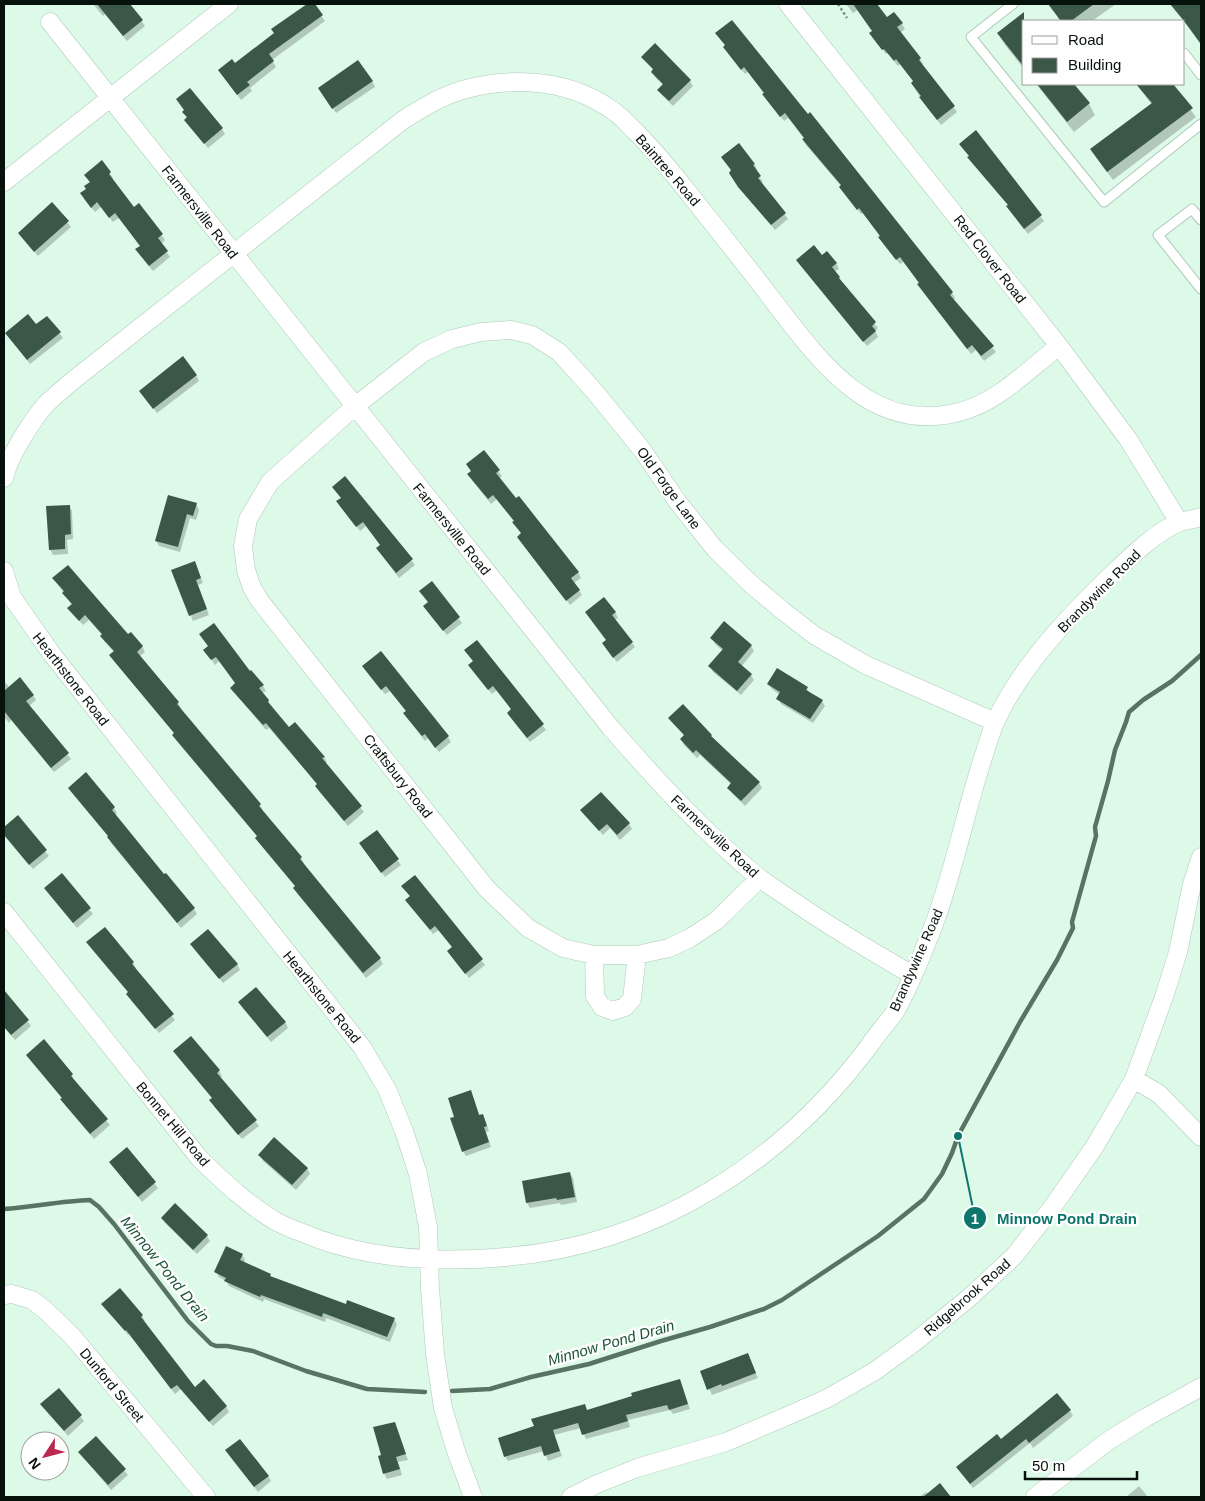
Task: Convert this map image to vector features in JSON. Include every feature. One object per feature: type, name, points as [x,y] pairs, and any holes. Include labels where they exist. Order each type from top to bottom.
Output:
[{"type":"street","points":[[4,182],[229,4]]},
{"type":"street","name":"Red Clover Road","points":[[788,4],[1059,346],[1128,439],[1179,522]]},
{"type":"street","name":"Farmersville Road","points":[[50,22],[354,407],[611,728],[676,800],[760,878],[848,937],[912,975]]},
{"type":"street","name":"Baintree Road","points":[[234,254],[403,120],[429,104],[464,90],[501,82],[535,82],[563,86],[595,100],[617,113],[673,172],[822,361],[842,382],[885,408],[909,416],[938,416],[961,412],[995,395],[1059,346]]},
{"type":"street","points":[[4,478],[15,450],[47,404],[71,382],[234,254]]},
{"type":"street","name":"Old Forge Lane","points":[[354,407],[424,352],[452,339],[481,332],[511,330],[532,335],[558,352],[595,392],[643,452],[677,501],[715,549],[751,584],[783,611],[814,635],[866,665],[995,722]]},
{"type":"street","name":"Craftsbury Road","points":[[354,407],[270,482],[248,519],[243,546],[246,570],[252,588],[260,601],[487,889],[528,928],[563,948],[594,955],[636,955],[669,948],[690,938],[716,921],[760,878]]},
{"type":"street","name":"Brandywine Road","points":[[429,1260],[528,1255],[582,1245],[627,1230],[669,1214],[716,1187],[792,1132],[827,1097],[858,1061],[895,1011],[934,925],[952,867],[967,808],[995,722],[1020,678],[1074,611],[1148,542],[1179,522],[1201,517]]},
{"type":"street","name":"Hearthstone Road","points":[[4,571],[12,597],[50,653],[362,1047],[386,1089],[404,1131],[418,1174],[428,1227],[436,1354],[443,1408],[473,1497]]},
{"type":"street","name":"Ridgebrook Road","points":[[570,1497],[637,1468],[726,1442],[828,1398],[875,1371],[916,1341],[970,1298],[1015,1255],[1095,1146],[1134,1079],[1178,952],[1192,884],[1201,857]]},
{"type":"street","name":"Bonnet Hill Road","points":[[4,912],[200,1159],[238,1195],[279,1223],[321,1241],[368,1253],[429,1260]]},
{"type":"street","points":[[594,955],[595,996],[602,1007],[613,1012],[625,1007],[632,998],[636,955]]},
{"type":"street","points":[[1134,1079],[1159,1094],[1201,1137]]},
{"type":"street","name":"Dunford Street","points":[[4,1295],[12,1294],[32,1300],[44,1308],[72,1336],[206,1497]]},
{"type":"street","points":[[1035,1497],[1108,1441],[1201,1387]]},
{"type":"lane","points":[[1013,4],[971,37],[1104,202],[1201,124]]},
{"type":"lane","points":[[1185,55],[1201,75]]},
{"type":"lane","points":[[1201,220],[1192,209],[1158,234],[1201,289]]},
{"type":"path","points":[[838,4],[847,18]]},
{"type":"building","points":[[97,4],[130,4],[143,20],[123,36]]},
{"type":"building","points":[[307,4],[315,4],[323,15],[269,54],[274,61],[247,82],[250,85],[237,95],[218,70],[232,59],[235,63],[274,33],[271,29]]},
{"type":"building","points":[[853,4],[877,4],[887,17],[894,12],[903,23],[897,27],[921,58],[919,60],[955,106],[937,120],[919,97],[921,96],[911,83],[913,81],[896,59],[894,61],[884,49],[882,50],[869,33],[872,31]]},
{"type":"building","points":[[1048,4],[1094,4],[1072,20],[1060,20]]},
{"type":"building","points":[[1170,4],[1201,4],[1201,44],[1185,20]]},
{"type":"building","points":[[1024,12],[1024,20],[1022,20],[1022,64],[997,33]]},
{"type":"building","points":[[732,20],[808,114],[810,112],[953,292],[950,295],[994,346],[981,356],[972,345],[967,349],[917,284],[919,283],[900,257],[896,260],[859,208],[857,210],[839,187],[841,185],[802,139],[804,138],[785,113],[780,117],[744,67],[741,70],[723,47],[725,45],[715,33]]},
{"type":"building","points":[[655,43],[691,80],[669,101],[657,90],[663,84],[651,72],[653,69],[641,57]]},
{"type":"building","points":[[358,60],[373,81],[332,109],[318,88]]},
{"type":"building","points":[[1038,85],[1075,85],[1090,103],[1067,122]]},
{"type":"building","points":[[1137,85],[1174,85],[1193,108],[1107,172],[1090,149],[1152,103]]},
{"type":"building","points":[[190,88],[223,128],[204,144],[184,120],[187,117],[182,112],[184,110],[176,99]]},
{"type":"building","points":[[976,130],[1042,215],[1024,229],[1006,206],[1008,205],[967,157],[969,156],[959,144]]},
{"type":"building","points":[[739,143],[755,164],[753,165],[761,176],[758,178],[786,213],[771,225],[738,187],[729,173],[731,170],[721,157]]},
{"type":"building","points":[[102,160],[111,172],[109,174],[134,207],[139,203],[163,234],[158,238],[168,251],[149,266],[135,249],[140,246],[115,213],[109,218],[97,202],[91,208],[80,193],[86,189],[84,186],[90,182],[84,175]]},
{"type":"building","points":[[52,202],[69,221],[34,252],[18,233]]},
{"type":"building","points":[[814,245],[822,255],[827,251],[837,263],[832,267],[839,278],[876,322],[872,326],[876,331],[863,342],[796,260]]},
{"type":"building","points":[[28,314],[36,324],[47,316],[61,332],[27,360],[5,333]]},
{"type":"building","points":[[183,356],[197,375],[153,409],[139,391]]},
{"type":"building","points":[[484,450],[500,470],[496,473],[516,498],[519,496],[579,572],[571,578],[580,590],[566,601],[517,537],[521,533],[512,522],[514,521],[493,495],[488,499],[467,474],[471,471],[466,464]]},
{"type":"building","points":[[345,476],[413,559],[396,573],[376,548],[380,545],[363,522],[356,527],[336,501],[341,498],[332,487]]},
{"type":"building","points":[[168,495],[197,503],[193,516],[187,514],[178,547],[155,541]]},
{"type":"building","points":[[70,505],[71,534],[65,535],[65,549],[49,550],[46,506]]},
{"type":"building","points":[[195,561],[201,578],[196,580],[207,609],[189,616],[171,570]]},
{"type":"building","points":[[68,565],[128,634],[131,632],[143,646],[137,652],[179,702],[177,704],[261,804],[259,806],[302,857],[300,859],[381,958],[363,973],[293,888],[295,886],[255,838],[257,836],[172,735],[174,733],[109,655],[114,651],[100,636],[102,634],[85,615],[79,621],[67,608],[72,604],[62,593],[64,591],[52,578]]},
{"type":"building","points":[[432,581],[460,617],[443,631],[423,606],[428,602],[419,591]]},
{"type":"building","points":[[604,597],[616,612],[612,615],[633,642],[613,658],[602,643],[606,640],[585,612]]},
{"type":"building","points":[[724,621],[752,645],[738,662],[752,674],[737,691],[708,666],[723,649],[710,638]]},
{"type":"building","points":[[214,623],[250,671],[264,685],[259,688],[269,700],[268,702],[289,727],[295,722],[325,757],[322,758],[362,806],[344,821],[315,786],[317,784],[266,723],[263,725],[230,688],[235,683],[216,657],[211,660],[203,650],[208,646],[199,634]]},
{"type":"building","points":[[477,640],[544,724],[527,738],[507,713],[511,709],[493,686],[488,690],[468,665],[473,661],[464,650]]},
{"type":"building","points":[[381,651],[449,736],[435,748],[425,734],[422,736],[403,713],[406,711],[386,686],[381,690],[362,666]]},
{"type":"building","points":[[777,668],[808,687],[806,690],[823,700],[810,719],[776,699],[780,692],[767,684]]},
{"type":"building","points":[[20,677],[34,695],[26,701],[69,753],[51,768],[4,711],[4,691]]},
{"type":"building","points":[[683,704],[711,736],[760,782],[741,801],[727,788],[731,783],[696,750],[693,753],[680,739],[684,735],[668,718]]},
{"type":"building","points":[[86,772],[115,807],[112,810],[164,874],[166,873],[195,908],[177,923],[68,788]]},
{"type":"building","points":[[601,792],[630,823],[617,835],[607,824],[599,831],[580,810]]},
{"type":"building","points":[[18,815],[47,850],[29,865],[4,835],[4,827]]},
{"type":"building","points":[[377,830],[399,859],[381,873],[359,843]]},
{"type":"building","points":[[62,873],[91,908],[73,923],[44,888]]},
{"type":"building","points":[[415,875],[483,959],[465,974],[447,951],[452,947],[435,926],[430,930],[405,900],[410,896],[401,886]]},
{"type":"building","points":[[105,927],[134,962],[132,964],[174,1014],[155,1029],[126,994],[128,992],[86,942]]},
{"type":"building","points":[[208,929],[238,964],[219,979],[190,944]]},
{"type":"building","points":[[256,987],[286,1022],[267,1037],[238,1002]]},
{"type":"building","points":[[4,990],[29,1020],[11,1035],[4,1027]]},
{"type":"building","points":[[191,1036],[220,1070],[217,1073],[257,1120],[238,1135],[209,1100],[212,1098],[173,1051]]},
{"type":"building","points":[[44,1039],[73,1074],[71,1076],[108,1119],[90,1134],[26,1055]]},
{"type":"building","points":[[471,1090],[479,1115],[483,1114],[487,1126],[484,1127],[489,1142],[462,1152],[450,1118],[454,1117],[448,1098]]},
{"type":"building","points":[[274,1137],[308,1168],[292,1185],[258,1155]]},
{"type":"building","points":[[127,1147],[156,1182],[138,1197],[109,1162]]},
{"type":"building","points":[[570,1172],[575,1197],[526,1203],[522,1181]]},
{"type":"building","points":[[175,1203],[208,1235],[193,1250],[161,1218]]},
{"type":"building","points":[[226,1246],[243,1254],[240,1260],[271,1274],[270,1276],[346,1304],[347,1300],[395,1318],[387,1337],[323,1313],[322,1317],[261,1295],[260,1297],[224,1281],[226,1278],[214,1272]]},
{"type":"building","points":[[120,1288],[143,1315],[141,1317],[195,1387],[204,1379],[227,1406],[209,1422],[177,1385],[171,1389],[126,1330],[101,1304]]},
{"type":"building","points":[[748,1353],[756,1373],[707,1390],[700,1371]]},
{"type":"building","points":[[680,1379],[688,1404],[669,1410],[667,1405],[626,1415],[628,1421],[582,1435],[578,1423],[553,1430],[560,1451],[544,1456],[541,1446],[504,1457],[498,1438],[534,1426],[531,1419],[585,1404],[587,1410],[632,1396],[631,1393]]},
{"type":"building","points":[[59,1388],[82,1415],[64,1431],[40,1404]]},
{"type":"building","points":[[1057,1393],[1071,1410],[1029,1443],[1026,1439],[970,1484],[956,1467],[997,1434],[1001,1439]]},
{"type":"building","points":[[395,1422],[406,1454],[396,1457],[400,1469],[383,1474],[378,1456],[381,1455],[373,1427]]},
{"type":"building","points":[[96,1436],[126,1469],[108,1485],[78,1452]]},
{"type":"building","points":[[240,1439],[269,1476],[254,1487],[225,1450]]},
{"type":"building","points":[[940,1483],[951,1497],[923,1497]]},
{"type":"waterway","name":"Minnow Pond Drain","points":[[452,1391],[490,1389],[531,1377],[589,1364],[764,1309],[782,1300],[878,1236],[924,1199],[942,1174],[958,1136],[1073,928],[1072,922],[1096,836],[1095,827],[1115,750],[1129,712],[1143,700],[1172,681],[1201,655]]},
{"type":"waterway","name":"Minnow Pond Drain","points":[[4,1209],[90,1200],[114,1224],[188,1321],[211,1344],[253,1351],[306,1371],[367,1389],[425,1392]]},
{"type":"place","name":"Minnow Pond Drain","points":[[958,1136]]}]
